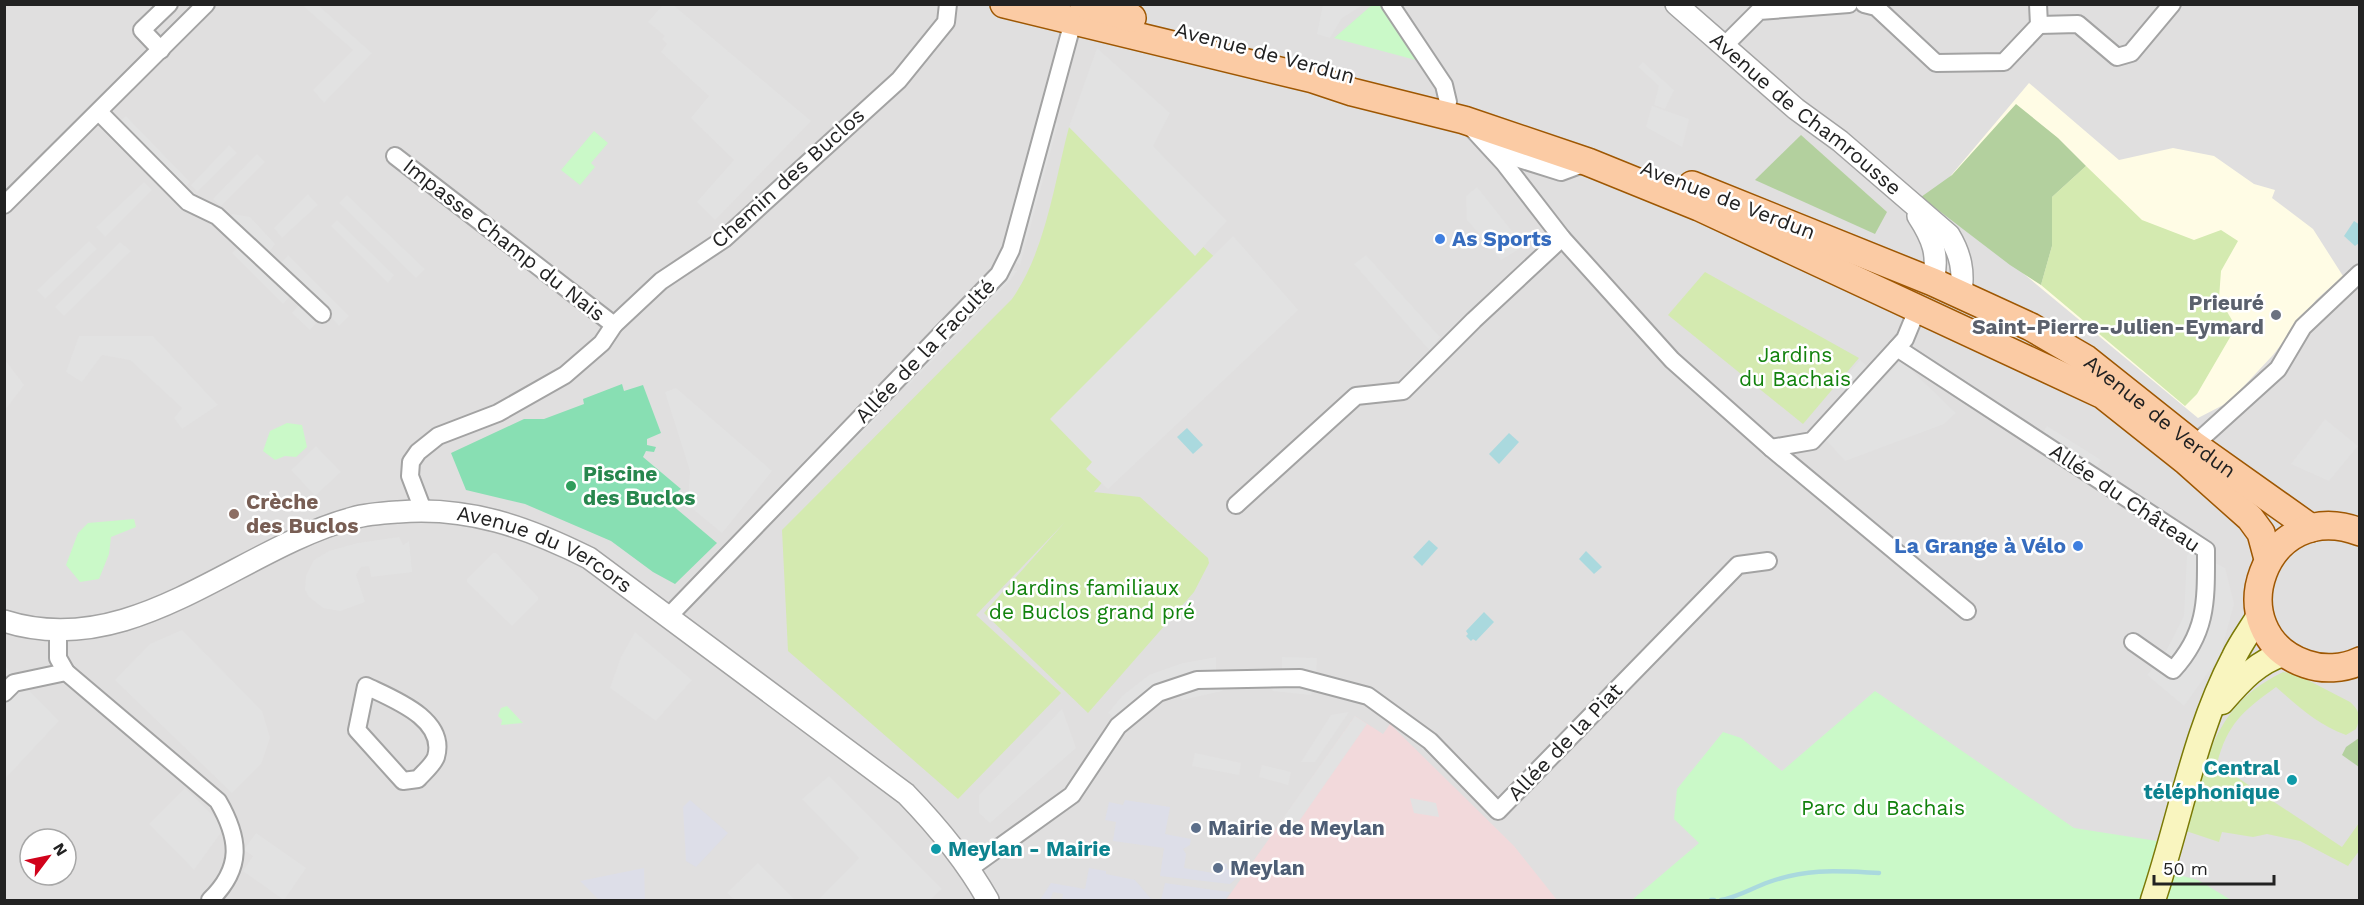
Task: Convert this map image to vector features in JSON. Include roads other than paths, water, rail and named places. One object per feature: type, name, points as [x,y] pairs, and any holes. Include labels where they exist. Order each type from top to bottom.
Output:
[{"type":"main road","name":"Avenue de Verdun","points":[[1011,5],[1078,10],[1456,111],[1699,207],[2045,368],[2111,402],[2223,492],[2250,518],[2260,533],[2268,559]]},
{"type":"main road","name":"Avenue de Verdun","points":[[1456,111],[1497,115],[1674,178],[1933,282],[2031,327],[2086,359],[2194,445],[2311,528]]},
{"type":"main road","points":[[1926,314],[1933,282]]},
{"type":"main road","points":[[1926,314],[1961,294]]},
{"type":"main road","points":[[2358,530],[2333,526],[2311,528],[2292,535],[2268,559],[2259,587],[2260,614],[2270,636],[2286,653],[2296,660],[2320,667],[2345,666],[2360,661]]},
{"type":"main road","points":[[2153,900],[2180,805],[2210,714],[2234,657],[2260,614]]},
{"type":"main road","points":[[2210,714],[2247,674],[2268,659],[2286,653]]},
{"type":"street","points":[[160,50],[142,30],[169,4]]},
{"type":"street","points":[[4,205],[206,4]]},
{"type":"street","name":"Chemin des Buclos","points":[[423,510],[410,476],[411,462],[417,452],[438,436],[498,413],[565,375],[602,344],[614,325],[661,281],[724,239],[899,80],[946,22],[948,4]]},
{"type":"street","points":[[1389,4],[1444,85],[1456,111],[1493,151],[1562,238],[1672,360],[1771,448],[1967,611]]},
{"type":"street","name":"Avenue de Chamrousse","points":[[1676,4],[1796,109],[1840,141],[1949,235],[1960,253],[1964,276],[1961,294]]},
{"type":"street","points":[[1724,46],[1759,11],[1849,4]]},
{"type":"street","points":[[1864,4],[1876,7],[1936,63],[2004,62],[2039,25],[2078,24],[2117,57],[2131,53],[2172,4]]},
{"type":"street","points":[[2038,4],[2039,25]]},
{"type":"street","name":"Allée de la Faculté","points":[[668,617],[999,274],[1011,250],[1078,10]]},
{"type":"street","points":[[99,112],[188,202],[217,216],[322,314]]},
{"type":"street","points":[[1493,151],[1561,172],[1588,162]]},
{"type":"street","name":"Impasse Champ du Nais","points":[[395,156],[614,325]]},
{"type":"street","name":"Avenue de Chamrousse","points":[[1907,201],[1933,239],[1936,268],[1933,282]]},
{"type":"street","points":[[1236,505],[1356,396],[1403,391],[1474,320],[1562,238]]},
{"type":"street","points":[[2194,445],[2278,369],[2303,327],[2360,273]]},
{"type":"street","points":[[1771,448],[1812,441],[1926,314]]},
{"type":"street","name":"Allée du Château","points":[[1901,344],[2206,550],[2206,585],[2199,634],[2187,654],[2173,670],[2133,642]]},
{"type":"street","name":"Avenue du Vercors","points":[[4,621],[18,626],[58,630],[100,625],[142,615],[205,587],[285,543],[355,517],[423,510],[474,514],[505,521],[548,537],[589,558],[906,794],[935,824],[969,868],[988,900]]},
{"type":"street","name":"Allée de la Piat","points":[[969,868],[1072,795],[1118,726],[1158,693],[1197,680],[1300,678],[1368,696],[1430,741],[1498,812],[1738,565],[1768,561]]},
{"type":"street","points":[[58,630],[58,658],[66,672],[218,801],[227,818],[235,843],[233,862],[226,884],[210,900]]},
{"type":"street","points":[[4,693],[15,683],[66,672]]},
{"type":"street","points":[[366,686],[398,701],[431,726],[438,741],[435,759],[417,779],[403,781],[357,730],[366,686]]},
{"type":"water","points":[[2354,221],[2360,225],[2359,243],[2355,246],[2344,236]]},
{"type":"water","points":[[1187,428],[1203,445],[1193,454],[1177,437]]},
{"type":"water","points":[[1509,433],[1519,442],[1499,464],[1489,454]]},
{"type":"water","points":[[1429,540],[1438,548],[1422,566],[1413,557]]},
{"type":"water","points":[[1586,551],[1602,567],[1594,574],[1579,559]]},
{"type":"water","points":[[1484,612],[1494,622],[1476,641],[1473,639],[1471,641],[1466,636],[1468,634],[1466,631]]},
{"type":"waterway","points":[[1721,900],[1797,874],[1810,872],[1879,873]]},
{"type":"place","name":"As Sports","points":[[1440,239]]},
{"type":"place","name":"Prieuré Saint-Pierre-Julien-Eymard","points":[[2276,315]]},
{"type":"place","name":"Piscine des Buclos","points":[[571,486]]},
{"type":"place","name":"Crèche des Buclos","points":[[234,514]]},
{"type":"place","name":"La Grange à Vélo","points":[[2078,546]]},
{"type":"place","name":"Central téléphonique","points":[[2292,780]]},
{"type":"place","name":"Mairie de Meylan","points":[[1196,828]]},
{"type":"place","name":"Meylan - Mairie","points":[[936,849]]},
{"type":"place","name":"Meylan","points":[[1218,868]]},
{"type":"park label","name":"Jardins du Bachais","points":[[1795,367]]},
{"type":"park label","name":"Jardins familiaux de Buclos grand pré","points":[[1092,600]]},
{"type":"park label","name":"Parc du Bachais","points":[[1883,808]]}]
